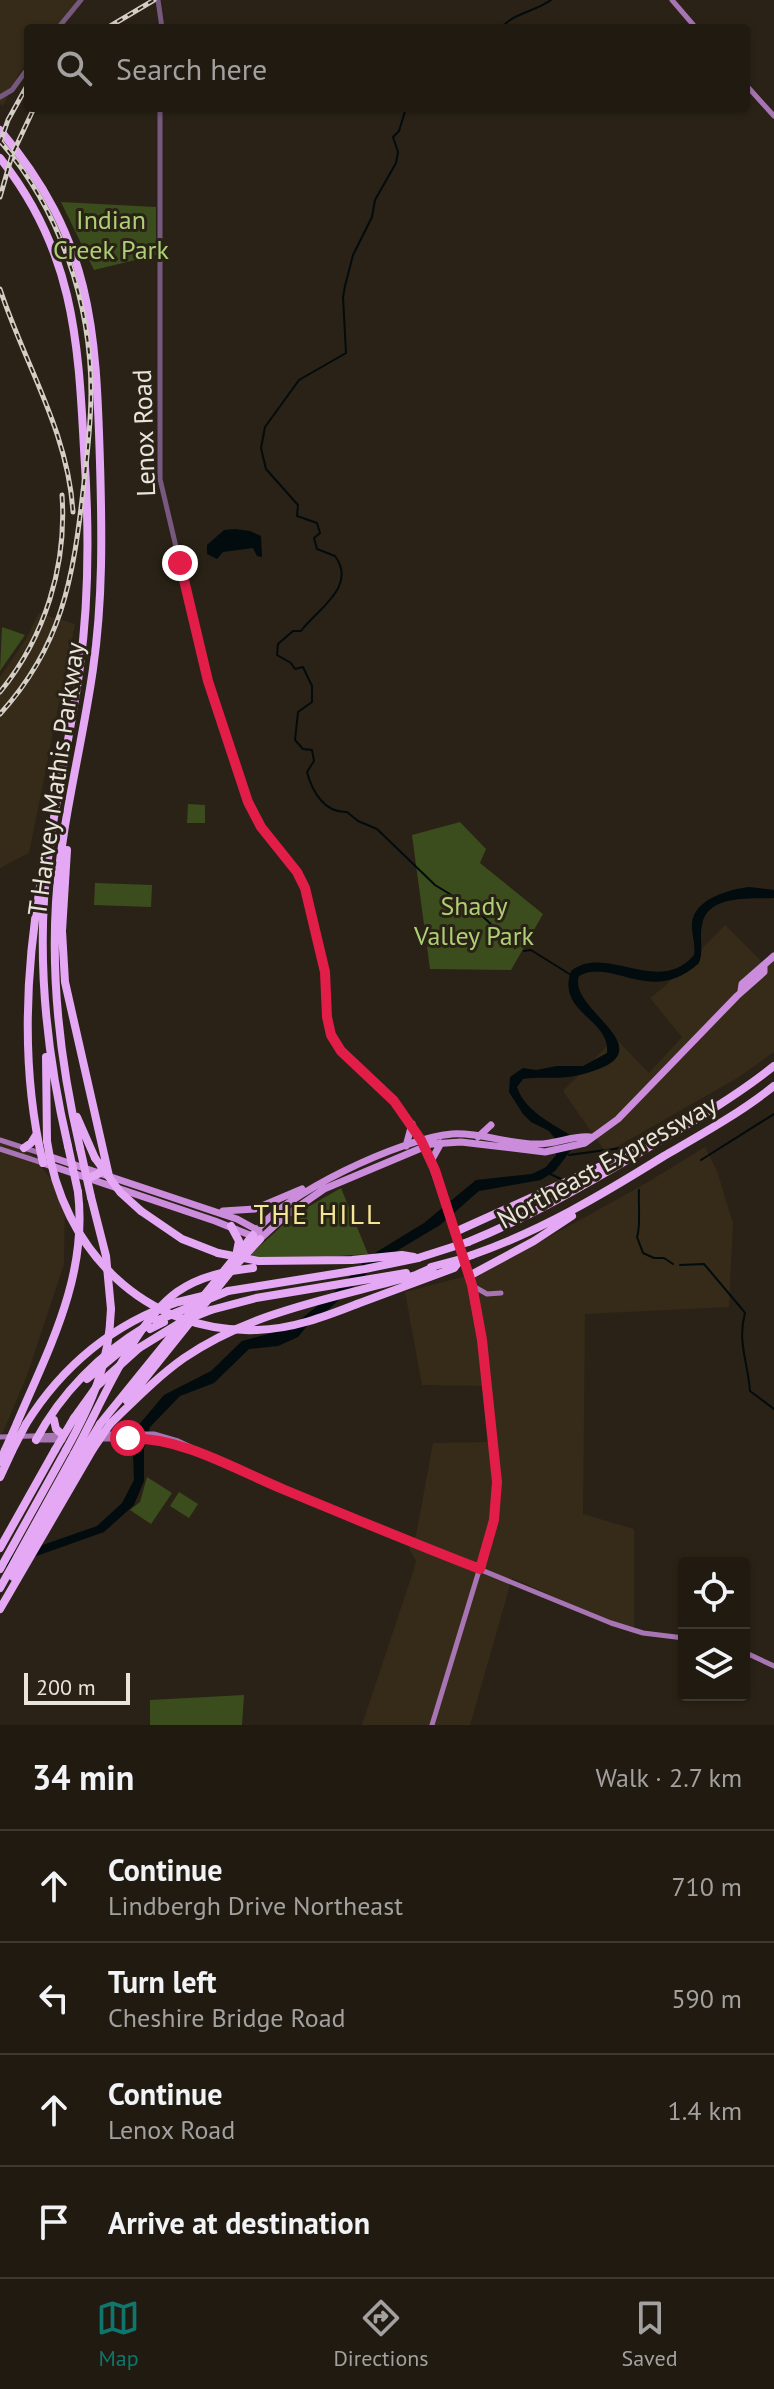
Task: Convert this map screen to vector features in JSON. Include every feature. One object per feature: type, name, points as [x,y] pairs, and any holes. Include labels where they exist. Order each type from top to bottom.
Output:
[{"type":"highway","name":"T Harvey Mathis Parkway","points":[[0,130],[40,183],[64,230],[85,291],[95,343],[102,571],[94,659],[62,843],[55,931],[56,1000],[67,1085],[106,1256],[111,1309],[106,1357],[96,1392],[70,1452],[0,1569]]},
{"type":"highway","name":"T Harvey Mathis Parkway","points":[[0,158],[31,203],[57,260],[74,320],[88,513],[87,599],[80,667],[49,844],[43,940],[46,1024],[54,1080],[78,1192],[80,1239],[71,1291],[21,1423]]},
{"type":"highway","points":[[78,753],[64,881],[62,956],[70,1011],[104,1174],[89,1178]]},
{"type":"highway","points":[[43,1163],[29,1069],[30,971],[35,916],[49,844]]},
{"type":"highway","points":[[46,1024],[47,1141],[60,1198],[90,1252],[115,1278],[165,1311],[194,1322],[247,1330],[296,1325],[454,1268],[466,1258]]},
{"type":"highway","name":"Northeast Expressway","points":[[0,1477],[21,1423],[58,1380],[97,1344],[134,1321],[178,1302],[365,1269],[418,1258],[468,1242],[536,1213],[718,1106],[774,1066]]},
{"type":"highway","points":[[67,1085],[78,1120],[120,1192],[141,1211],[182,1239],[256,1265]]},
{"type":"highway","name":"Northeast Expressway","points":[[0,1547],[74,1418],[97,1386],[139,1348],[183,1321],[256,1298],[369,1280],[466,1258],[526,1234],[600,1195],[713,1128],[774,1086]]},
{"type":"highway","points":[[24,1148],[37,1134]]},
{"type":"highway","points":[[455,1230],[532,1199],[632,1151],[648,1148]]},
{"type":"highway","points":[[470,1281],[600,1195]]},
{"type":"highway","points":[[231,1226],[239,1241],[237,1253]]},
{"type":"highway","points":[[0,1598],[105,1424],[237,1253],[258,1234]]},
{"type":"highway","points":[[105,1424],[258,1234]]},
{"type":"highway","points":[[37,1534],[70,1452],[160,1307],[178,1292],[200,1279],[256,1265],[402,1255],[418,1258]]},
{"type":"highway","points":[[105,1424],[156,1379],[230,1331],[282,1310],[416,1275],[434,1267]]},
{"type":"highway","points":[[38,1437],[69,1392],[120,1342],[156,1321],[228,1291]]},
{"type":"highway","points":[[38,1437],[89,1378],[121,1349],[150,1329],[194,1310],[211,1310]]},
{"type":"highway","points":[[54,1420],[54,1426],[63,1435]]},
{"type":"highway","points":[[0,1462],[8,1450]]},
{"type":"highway","points":[[0,1609],[9,1581]]},
{"type":"main road","points":[[672,0],[693,24]]},
{"type":"main road","points":[[750,89],[774,116]]},
{"type":"main road","points":[[211,1210],[238,1212],[255,1209],[406,1146],[456,1134],[553,1151],[590,1137],[618,1119],[741,991],[742,984],[774,956]]},
{"type":"main road","points":[[406,1146],[412,1124]]},
{"type":"main road","points":[[478,1137],[491,1125]]},
{"type":"main road","points":[[258,1234],[324,1189],[423,1143],[484,1143],[491,1138]]},
{"type":"main road","points":[[491,1138],[500,1147]]},
{"type":"main road","points":[[0,1140],[246,1222],[258,1234]]},
{"type":"main road","points":[[431,1161],[442,1142]]},
{"type":"main road","points":[[461,1142],[537,1148]]},
{"type":"main road","name":"Lenox Road","points":[[423,1143],[466,1258],[482,1340],[497,1482],[494,1520],[432,1725]]},
{"type":"main road","points":[[0,1149],[258,1234]]},
{"type":"main road","points":[[258,1234],[284,1207],[323,1182]]},
{"type":"main road","points":[[470,1281],[487,1294],[501,1293]]},
{"type":"main road","points":[[38,1437],[131,1433],[191,1448],[293,1494],[632,1630],[678,1637]]},
{"type":"main road","points":[[0,1437],[154,1437]]},
{"type":"main road","points":[[750,1655],[774,1666]]},
{"type":"street","points":[[61,24],[81,0]]},
{"type":"street","points":[[158,0],[162,24]]},
{"type":"street","points":[[0,97],[12,90],[24,74]]},
{"type":"street","name":"Lenox Road","points":[[160,112],[159,470],[201,653],[252,810],[305,888],[325,972],[331,1035],[341,1051],[394,1101],[423,1143]]},
{"type":"shaded area","points":[[0,0],[83,0],[62,24],[24,24],[24,67],[3,106],[0,103]]},
{"type":"shaded area","points":[[235,529],[261,536],[262,557],[257,556],[253,548],[223,552],[217,559],[207,554],[207,545],[224,530]]},
{"type":"shaded area","points":[[39,613],[75,624],[29,853],[0,868],[0,677],[26,639]]},
{"type":"shaded area","points":[[749,887],[774,890],[774,898],[731,900],[712,908],[702,925],[699,963],[681,975],[665,981],[633,979],[605,972],[579,976],[579,989],[618,1043],[618,1055],[606,1066],[579,1075],[523,1079],[517,1087],[532,1109],[570,1135],[571,1150],[555,1171],[541,1180],[479,1191],[440,1225],[380,1261],[328,1310],[311,1321],[298,1337],[278,1346],[249,1349],[214,1383],[180,1396],[150,1427],[144,1449],[144,1481],[134,1505],[104,1532],[0,1569],[0,1560],[97,1526],[122,1503],[134,1480],[133,1454],[137,1427],[164,1395],[211,1371],[242,1341],[290,1328],[332,1294],[370,1256],[424,1223],[476,1180],[532,1174],[546,1167],[556,1155],[556,1140],[549,1131],[523,1114],[509,1092],[510,1077],[523,1068],[536,1070],[583,1066],[607,1053],[601,1032],[571,997],[568,985],[571,971],[585,964],[600,963],[648,971],[680,967],[694,955],[692,923],[699,908],[723,893]]},
{"type":"shaded area","points":[[725,925],[765,965],[774,955],[774,1052],[739,1077],[606,1153],[563,1091],[615,1038],[649,1073],[682,1037],[650,998]]},
{"type":"shaded area","points":[[0,1140],[25,1147],[65,1197],[64,1264],[28,1373],[0,1439]]},
{"type":"shaded area","points":[[705,1147],[717,1171],[733,1223],[729,1307],[585,1314],[583,1514],[634,1529],[634,1628],[610,1621],[512,1578],[470,1725],[362,1725],[416,1561],[409,1549],[416,1535],[433,1443],[493,1442],[489,1386],[422,1385],[405,1292],[470,1275],[529,1248]]},
{"type":"green space","name":"Indian Creek Park","points":[[61,202],[156,207],[156,255],[94,270]]},
{"type":"green space","points":[[2,627],[25,635],[0,671]]},
{"type":"green space","points":[[188,804],[205,805],[205,823],[187,823]]},
{"type":"green space","name":"Shady Valley Park","points":[[460,822],[486,849],[480,863],[543,914],[511,970],[430,969],[412,835]]},
{"type":"green space","points":[[95,883],[152,885],[151,907],[94,905]]},
{"type":"green space","points":[[341,1188],[368,1254],[288,1259],[251,1254],[294,1215]]},
{"type":"green space","points":[[147,1477],[172,1493],[151,1524],[130,1510],[140,1502]]},
{"type":"green space","points":[[179,1492],[198,1504],[189,1518],[170,1506]]},
{"type":"green space","points":[[244,1695],[242,1725],[150,1725],[150,1700]]},
{"type":"waterway","points":[[506,24],[551,0]]},
{"type":"waterway","points":[[405,112],[399,131],[393,137],[398,152],[396,163],[375,200],[372,217],[353,255],[345,286],[346,353],[299,380],[265,427],[261,448],[266,469],[298,505],[297,516],[317,523],[320,533],[314,538],[317,549],[335,556],[342,578],[332,597],[301,631],[293,631],[278,644],[277,655],[295,669],[303,667],[312,686],[312,702],[298,712],[295,740],[303,749],[312,750],[314,761],[307,772],[320,800],[332,809],[347,812],[358,821],[377,829],[435,885],[476,910],[495,928],[513,939],[515,948]]},
{"type":"waterway","points":[[524,951],[531,950],[571,975]]},
{"type":"waterway","points":[[701,1160],[774,1114]]},
{"type":"waterway","points":[[569,1155],[628,1147]]},
{"type":"waterway","points":[[548,1173],[561,1179]]},
{"type":"waterway","points":[[639,1190],[637,1237],[643,1253],[664,1258],[673,1264]]},
{"type":"waterway","points":[[680,1265],[704,1264],[745,1313],[743,1343],[750,1391],[774,1409]]},
{"type":"railway","points":[[114,24],[154,0]]},
{"type":"railway","points":[[0,143],[8,120],[24,91]]},
{"type":"railway","points":[[0,197],[12,155],[32,112]]},
{"type":"railway","points":[[0,141],[40,197],[68,259],[85,325],[91,393],[79,523],[69,582],[51,637],[38,663],[0,714]]},
{"type":"railway","points":[[0,289],[54,426],[63,454],[73,512]]},
{"type":"railway","points":[[0,692],[29,648],[50,600],[61,548],[62,495]]},
{"type":"district","name":"THE HILL","points":[[318,1214]]},
{"type":"route","points":[[128,1438],[191,1448],[306,1499],[480,1569],[494,1520],[497,1482],[482,1340],[472,1285],[435,1170],[421,1140],[394,1101],[341,1051],[331,1035],[325,972],[305,888],[297,872],[261,827],[248,802],[208,681],[180,563]]}]
